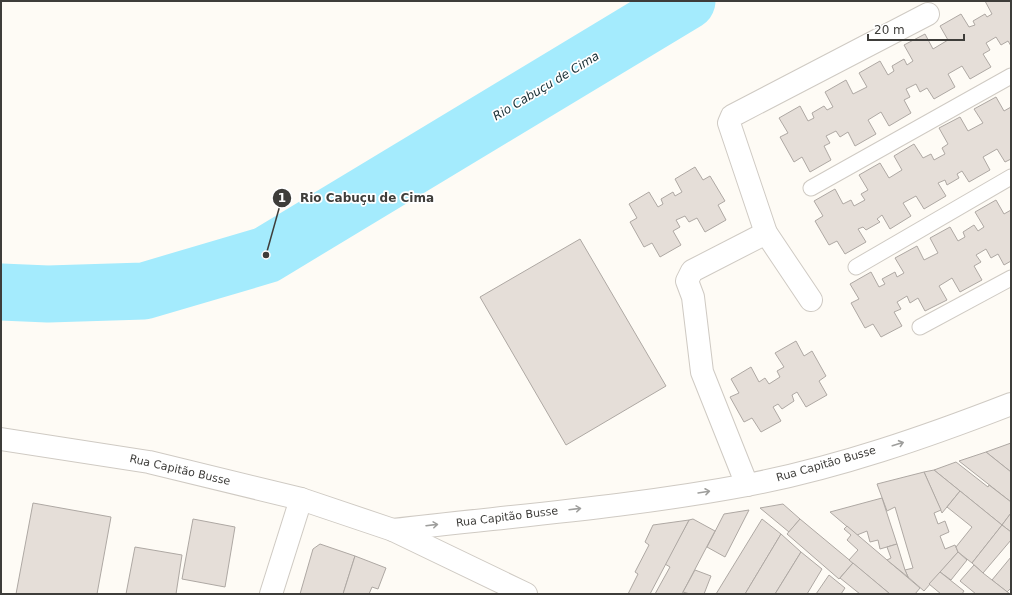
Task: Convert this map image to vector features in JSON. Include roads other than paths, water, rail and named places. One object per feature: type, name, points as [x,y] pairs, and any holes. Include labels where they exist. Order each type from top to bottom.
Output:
[{"type":"street","points":[[811,300],[766,233],[729,124],[732,116],[928,14]]},
{"type":"street","points":[[747,485],[702,372],[693,297],[687,281],[692,271],[766,233]]},
{"type":"street","name":"Rua Capitão Busse","points":[[1,439],[149,462],[301,499],[393,530],[656,500],[747,485],[814,470],[915,439],[1011,404]]},
{"type":"street","points":[[271,594],[301,499]]},
{"type":"street","points":[[393,530],[526,594]]},
{"type":"lane","points":[[811,188],[1011,76]]},
{"type":"lane","points":[[856,267],[1011,177]]},
{"type":"lane","points":[[920,327],[1011,278]]},
{"type":"waterway","name":"Rio Cabuçu de Cima","points":[[1,292],[48,294],[144,291],[266,255],[687,1]]},
{"type":"place","name":"Rio Cabuçu de Cima","points":[[266,255]]}]
